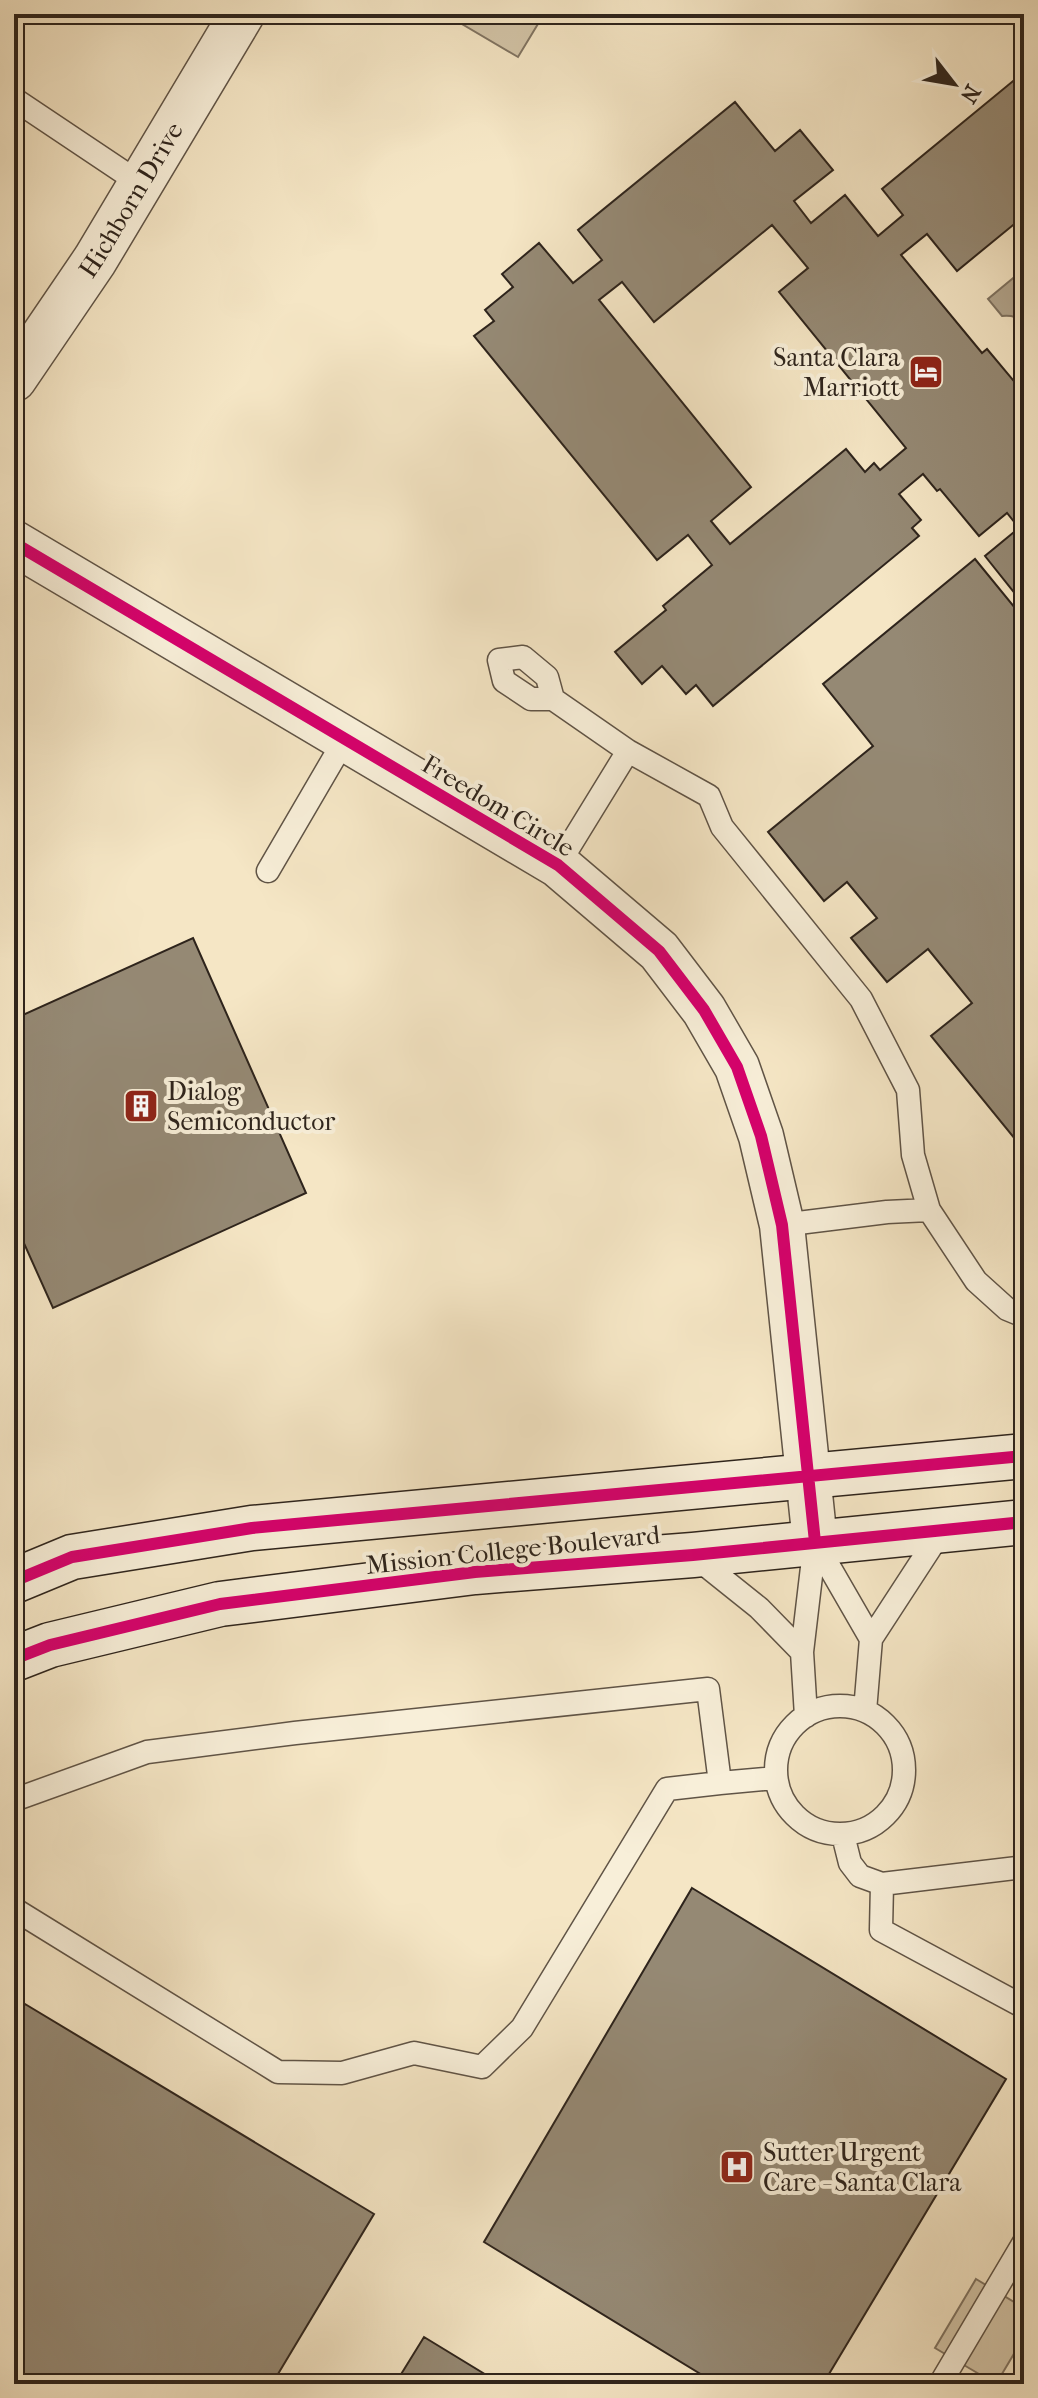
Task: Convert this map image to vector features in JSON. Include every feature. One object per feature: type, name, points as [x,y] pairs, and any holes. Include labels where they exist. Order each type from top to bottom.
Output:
[{"type":"main road","name":"Hichborn Drive","points":[[14,379],[95,260],[242,14]]},
{"type":"main road","name":"Freedom Circle","points":[[14,543],[558,865],[659,951],[704,1010],[737,1067],[761,1136],[782,1225],[815,1542]]},
{"type":"main road","name":"Mission College Boulevard","points":[[14,1581],[72,1557],[252,1528],[1024,1456]]},
{"type":"main road","name":"Mission College Boulevard","points":[[14,1659],[50,1645],[220,1604],[475,1572],[693,1555],[1024,1522]]},
{"type":"lane","points":[[14,99],[141,184]]},
{"type":"lane","points":[[553,699],[628,751],[709,796],[722,827],[861,999],[908,1090],[913,1155],[929,1210],[976,1281],[1007,1309],[1024,1316]]},
{"type":"lane","points":[[268,871],[345,739]]},
{"type":"lane","points":[[558,865],[628,751]]},
{"type":"lane","points":[[782,1225],[929,1210]]},
{"type":"lane","points":[[865,1711],[871,1639],[942,1530]]},
{"type":"lane","points":[[815,1542],[871,1639]]},
{"type":"lane","points":[[806,1716],[802,1652],[815,1542]]},
{"type":"lane","points":[[693,1555],[759,1608],[802,1652]]},
{"type":"lane","points":[[14,1800],[147,1752],[708,1689],[720,1783]]},
{"type":"lane","points":[[845,1706],[865,1711],[881,1720],[894,1734],[902,1752],[905,1771],[893,1808],[879,1822],[862,1831],[843,1835],[824,1833],[807,1826],[792,1813],[781,1797],[776,1778],[776,1760],[782,1742],[792,1727],[824,1708],[845,1706]]},
{"type":"lane","points":[[14,1909],[278,2072],[342,2073],[414,2053],[482,2067],[522,2028],[667,1789],[776,1778]]},
{"type":"lane","points":[[843,1835],[850,1863],[860,1876],[882,1884],[1024,1867]]},
{"type":"lane","points":[[882,1884],[881,1930],[1024,2007]]},
{"type":"lane","points":[[940,2384],[1024,2242]]},
{"type":"shaded area","points":[[445,14],[544,14],[518,57]]},
{"type":"shaded area","points":[[1024,269],[1024,325],[1015,317],[1002,316],[988,299]]},
{"type":"shaded area","points":[[976,2279],[1024,2308],[1024,2337],[996,2384],[935,2348]]},
{"type":"building","name":"Santa Clara Marriott","points":[[1024,72],[1024,216],[957,271],[927,234],[901,255],[982,353],[987,349],[1023,392],[1018,396],[1024,403],[1024,605],[985,556],[1019,528],[1007,513],[979,536],[940,489],[937,491],[923,474],[899,494],[921,520],[912,528],[919,536],[713,706],[696,685],[686,694],[662,666],[642,684],[615,652],[666,610],[663,606],[712,565],[688,535],[657,560],[474,336],[494,321],[485,310],[513,287],[502,274],[539,243],[573,283],[602,260],[578,230],[735,102],[775,151],[800,130],[833,170],[794,201],[811,223],[845,195],[878,236],[903,215],[882,189]],"holes":[[[772,225],[808,268],[779,292],[906,448],[880,470],[874,463],[865,472],[846,449],[730,544],[711,521],[751,487],[599,300],[622,282],[654,322]]]},
{"type":"building","points":[[975,559],[1024,619],[1024,1150],[931,1036],[972,1003],[928,949],[887,982],[851,938],[877,918],[847,882],[824,901],[768,832],[873,746],[823,684]]},
{"type":"building","name":"Dialog Semiconductor","points":[[193,938],[306,1193],[53,1308],[14,1221],[14,1019]]},
{"type":"building","points":[[692,1888],[1006,2079],[823,2384],[717,2384],[484,2242]]},
{"type":"building","points":[[25,2004],[374,2214],[272,2384],[14,2384],[14,2023]]},
{"type":"building","points":[[424,2337],[501,2384],[395,2384]]},
{"type":"cycle path","points":[[14,543],[558,865],[659,951],[704,1010],[737,1067],[761,1136],[782,1225],[815,1542]]},
{"type":"cycle path","points":[[14,1581],[72,1557],[252,1528],[1024,1456]]},
{"type":"cycle path","points":[[14,1659],[50,1645],[220,1604],[475,1572],[693,1555],[1024,1522]]},
{"type":"place","name":"Santa Clara Marriott","points":[[926,372]]},
{"type":"place","name":"Dialog Semiconductor","points":[[141,1106]]},
{"type":"place","name":"Sutter Urgent Care - Santa Clara","points":[[737,2167]]}]
